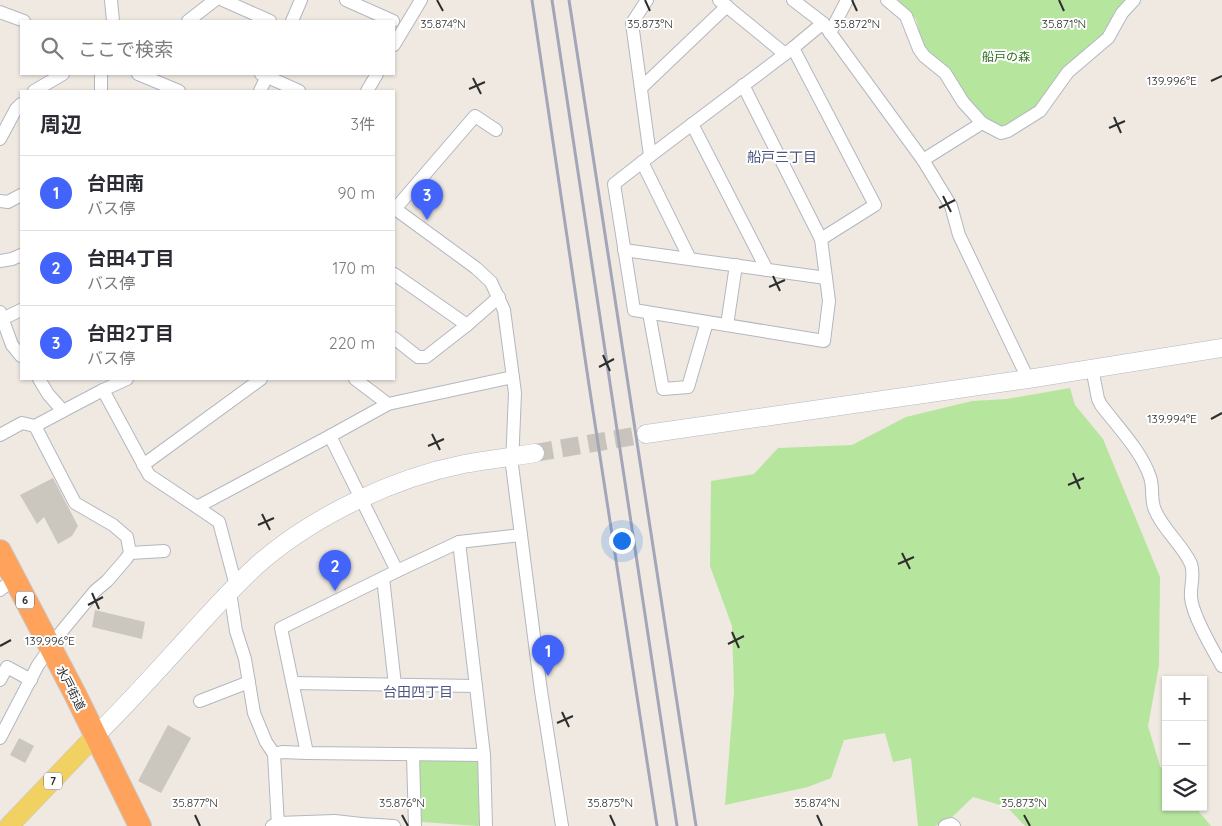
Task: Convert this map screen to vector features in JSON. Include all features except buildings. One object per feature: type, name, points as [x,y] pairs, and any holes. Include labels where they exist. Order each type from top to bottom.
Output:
[{"type":"highway","name":"水戸街道","points":[[0,551],[7,584],[50,648],[140,826]]},
{"type":"main road","name":"7","points":[[9,826],[95,736]]},
{"type":"street","points":[[110,0],[113,20]]},
{"type":"street","points":[[189,20],[215,0]]},
{"type":"street","points":[[223,0],[268,20]]},
{"type":"street","points":[[292,20],[302,0]]},
{"type":"street","points":[[346,0],[390,20]]},
{"type":"street","points":[[395,38],[397,23],[421,0]]},
{"type":"street","points":[[647,0],[632,23],[641,88],[646,159],[690,259]]},
{"type":"street","points":[[793,0],[827,28],[923,160],[951,206],[959,235],[1028,379]]},
{"type":"street","points":[[743,85],[821,239],[829,302],[824,341],[634,310],[614,184],[743,85],[789,51],[827,28],[847,0]]},
{"type":"street","points":[[887,0],[906,16],[919,50],[924,56],[945,73],[964,102],[982,123],[1001,133],[1008,131],[1040,111],[1068,72],[1108,38],[1122,13],[1134,0]]},
{"type":"street","points":[[641,88],[723,3],[789,51],[875,205],[821,239]]},
{"type":"street","points":[[0,12],[21,20]]},
{"type":"street","points":[[48,87],[61,75]]},
{"type":"street","points":[[101,75],[101,90]]},
{"type":"street","points":[[140,75],[177,90]]},
{"type":"street","points":[[260,90],[265,75],[297,90]]},
{"type":"street","points":[[368,90],[376,75]]},
{"type":"street","points":[[0,139],[20,105]]},
{"type":"street","points":[[496,130],[474,116],[395,208],[476,268],[491,282],[504,310],[516,393],[512,457],[541,691],[562,826]]},
{"type":"street","points":[[923,160],[982,123]]},
{"type":"street","points":[[692,124],[767,270]]},
{"type":"street","points":[[0,201],[8,202],[20,196]]},
{"type":"street","points":[[624,250],[826,278]]},
{"type":"street","points":[[0,261],[20,255]]},
{"type":"street","points":[[727,325],[736,265]]},
{"type":"street","points":[[395,275],[467,325]]},
{"type":"street","points":[[395,339],[418,357],[426,356],[467,325],[499,297]]},
{"type":"street","points":[[20,310],[1,315],[12,345],[20,355]]},
{"type":"street","points":[[649,313],[663,389],[688,387],[706,322]]},
{"type":"street","points":[[646,434],[1028,379],[1222,348]]},
{"type":"street","points":[[1092,368],[1098,399],[1139,454],[1152,482],[1151,499],[1155,511],[1182,548],[1193,570],[1191,598],[1194,610],[1222,666]]},
{"type":"street","points":[[197,507],[388,404],[513,377]]},
{"type":"street","points":[[40,380],[48,394],[63,411]]},
{"type":"street","points":[[0,435],[22,423],[35,426],[125,380]]},
{"type":"street","points":[[143,465],[255,380]]},
{"type":"street","points":[[356,380],[388,404]]},
{"type":"street","points":[[103,390],[149,475],[219,522],[233,589],[236,631],[245,659],[254,713],[266,742],[274,754],[276,825],[335,822],[394,826]]},
{"type":"street","points":[[0,738],[38,664],[66,625],[130,553],[127,537],[113,525],[75,503],[35,426]]},
{"type":"street","points":[[330,436],[398,571]]},
{"type":"street","points":[[95,736],[233,589],[264,560],[330,515],[362,498],[428,474],[463,465],[535,453]]},
{"type":"street","points":[[308,753],[281,628],[459,542],[521,535]]},
{"type":"street","points":[[459,542],[484,755],[486,826]]},
{"type":"street","points":[[130,553],[164,551]]},
{"type":"street","points":[[383,578],[394,685]]},
{"type":"street","points":[[0,680],[7,667],[31,680]]},
{"type":"street","points":[[200,701],[249,682]]},
{"type":"street","points":[[293,683],[476,686]]},
{"type":"street","points":[[274,754],[282,752],[484,755]]},
{"type":"street","points":[[412,755],[415,826]]},
{"type":"street","points":[[945,826],[951,824],[954,826]]},
{"type":"green space","name":"船戸の森","points":[[898,0],[1126,0],[1105,37],[1037,108],[1011,126],[999,128],[982,121],[923,46],[916,19]]},
{"type":"green space","points":[[1070,388],[1075,405],[1103,439],[1160,577],[1159,666],[1148,726],[1162,768],[1162,811],[1198,811],[1211,826],[1025,826],[1007,807],[973,797],[949,820],[935,826],[918,826],[911,758],[893,762],[885,733],[844,740],[831,778],[808,787],[725,805],[734,692],[732,626],[710,566],[711,481],[754,474],[778,448],[852,445],[906,417],[972,401],[1007,399]]},
{"type":"green space","points":[[422,759],[477,760],[480,764],[481,823],[478,826],[422,822],[419,818],[419,763]]},
{"type":"tunnel","points":[[535,453],[646,434]]},
{"type":"railway","points":[[532,0],[657,826]]},
{"type":"railway","points":[[552,0],[677,826]]},
{"type":"railway","points":[[569,0],[696,826]]},
{"type":"place","name":"台田2丁目","points":[[427,220]]},
{"type":"place","name":"台田4丁目","points":[[335,591]]},
{"type":"place","name":"台田南","points":[[548,676]]},
{"type":"district","name":"船戸三丁目","points":[[782,157]]},
{"type":"district","name":"台田四丁目","points":[[418,692]]}]
